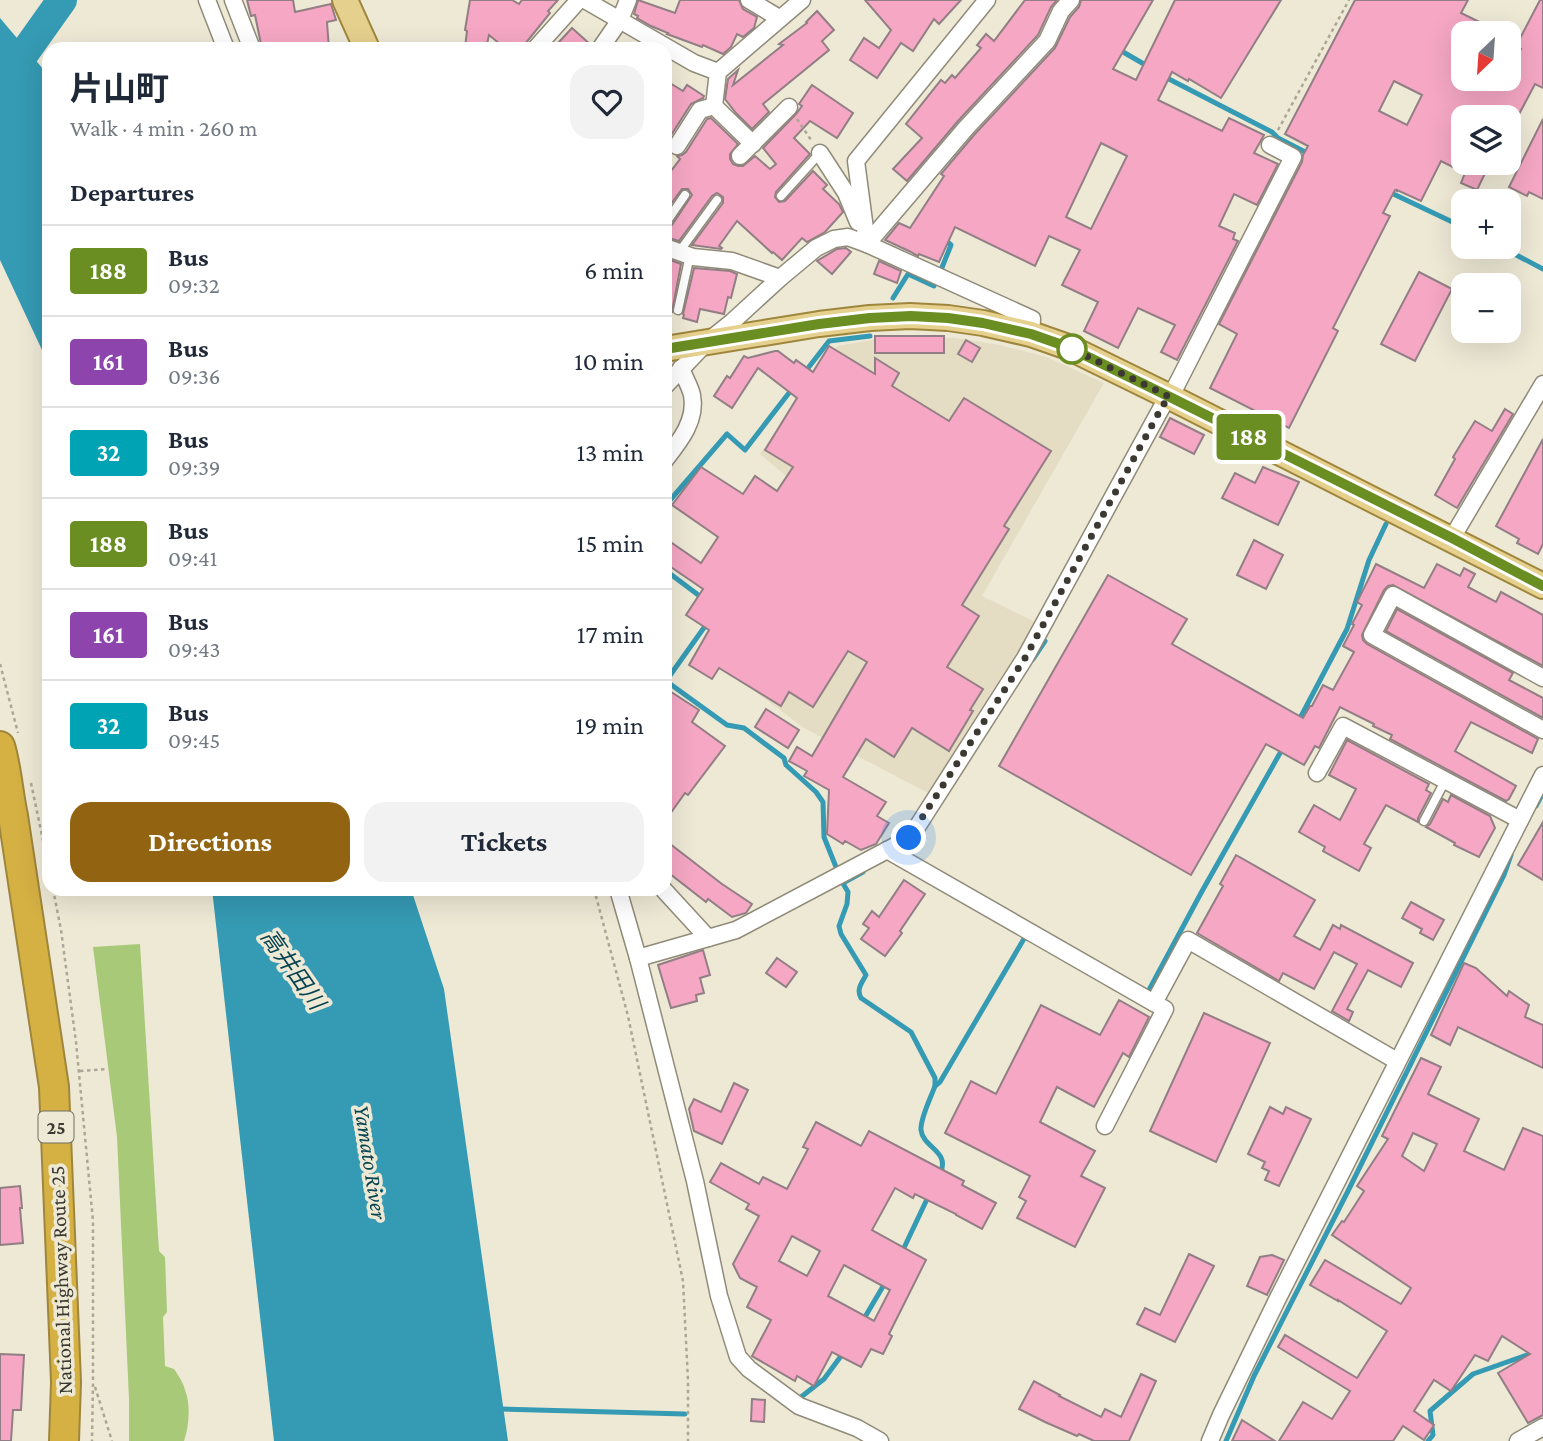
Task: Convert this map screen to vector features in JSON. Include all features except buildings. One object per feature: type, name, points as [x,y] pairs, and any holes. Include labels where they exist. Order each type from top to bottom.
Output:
[{"type":"highway","name":"National Highway Route 25","points":[[2,759],[54,1087],[66,1382],[64,1441]]},
{"type":"main road","points":[[345,0],[364,42]]},
{"type":"main road","points":[[672,348],[819,324],[911,316],[983,323],[1031,334],[1068,347],[1170,397],[1543,586]]},
{"type":"street","points":[[207,0],[223,42]]},
{"type":"street","points":[[233,0],[249,42]]},
{"type":"street","points":[[541,42],[579,0]]},
{"type":"street","points":[[585,0],[657,42]]},
{"type":"street","points":[[605,42],[620,20],[628,0]]},
{"type":"street","points":[[749,0],[779,19]]},
{"type":"street","points":[[714,106],[718,72],[802,0]]},
{"type":"street","points":[[867,244],[856,162],[987,0]]},
{"type":"street","points":[[867,244],[966,128],[1047,41],[1061,11],[1071,0]]},
{"type":"street","points":[[672,51],[694,64],[718,72]]},
{"type":"street","points":[[740,156],[753,144],[786,102]]},
{"type":"street","points":[[714,106],[753,144]]},
{"type":"street","points":[[677,146],[700,110],[714,106]]},
{"type":"street","points":[[638,958],[736,930],[909,838],[1025,658],[1163,405],[1170,397],[1293,157],[1273,139]]},
{"type":"street","points":[[820,153],[846,193],[867,244]]},
{"type":"street","points":[[672,378],[708,342],[816,248],[834,239],[848,237],[1032,319],[1031,334]]},
{"type":"street","points":[[678,252],[732,261],[780,278]]},
{"type":"street","points":[[672,451],[686,432],[693,413],[692,394],[681,368]]},
{"type":"street","points":[[1452,538],[1543,384]]},
{"type":"street","points":[[1543,678],[1393,595],[1372,635],[1543,730]]},
{"type":"street","points":[[1317,773],[1343,726],[1520,820]]},
{"type":"street","points":[[1210,1441],[1272,1310],[1543,775]]},
{"type":"street","points":[[887,850],[1165,1010],[1105,1126]]},
{"type":"street","points":[[620,896],[695,1181],[719,1296],[738,1357],[749,1369],[799,1406],[857,1428],[880,1441]]},
{"type":"street","points":[[669,896],[708,938]]},
{"type":"street","points":[[1154,1003],[1188,940],[1397,1061]]},
{"type":"street","points":[[1518,1441],[1543,1427]]},
{"type":"lane","points":[[781,196],[820,153]]},
{"type":"lane","points":[[672,214],[685,195]]},
{"type":"lane","points":[[678,310],[678,252],[717,200]]},
{"type":"lane","points":[[1423,821],[1446,780]]},
{"type":"path","points":[[1273,139],[1349,0]]},
{"type":"path","points":[[786,102],[820,153]]},
{"type":"path","points":[[54,896],[79,1071],[93,1221],[92,1441]]},
{"type":"path","points":[[596,896],[628,1016],[683,1281],[688,1441]]},
{"type":"path","points":[[79,1071],[108,1069]]},
{"type":"path","points":[[93,1384],[111,1441]]},
{"type":"shaded area","points":[[897,336],[955,338],[1000,345],[1044,356],[1104,383],[982,596],[1037,623],[928,793],[804,728],[702,652],[799,487],[760,454],[837,346]]},
{"type":"green space","points":[[140,944],[159,1251],[165,1257],[165,1366],[174,1369],[187,1396],[189,1415],[184,1441],[129,1441],[117,1137],[93,947]]},
{"type":"water","points":[[0,18],[42,68],[42,350],[0,260]]},
{"type":"water","points":[[213,896],[413,896],[444,989],[508,1441],[274,1441]]},
{"type":"waterway","points":[[3,83],[62,0]]},
{"type":"waterway","points":[[1118,49],[1149,67]]},
{"type":"waterway","points":[[1163,76],[1309,154]]},
{"type":"waterway","points":[[1387,191],[1451,221]]},
{"type":"waterway","points":[[941,270],[951,245],[943,238]]},
{"type":"waterway","points":[[1521,257],[1543,269]]},
{"type":"waterway","points":[[893,298],[908,274],[934,286]]},
{"type":"waterway","points":[[805,372],[829,341],[870,336]]},
{"type":"waterway","points":[[672,498],[727,434],[745,450],[792,389]]},
{"type":"waterway","points":[[1298,722],[1347,629],[1369,560],[1386,524]]},
{"type":"waterway","points":[[672,575],[705,600]]},
{"type":"waterway","points":[[672,673],[708,622]]},
{"type":"waterway","points":[[1033,659],[1045,641]]},
{"type":"waterway","points":[[672,685],[727,725],[744,728],[784,758],[786,765],[816,792],[823,802],[824,837],[836,867]]},
{"type":"waterway","points":[[1149,990],[1284,746]]},
{"type":"waterway","points":[[1536,806],[1543,793]]},
{"type":"waterway","points":[[1226,1441],[1254,1376],[1504,875],[1511,855]]},
{"type":"waterway","points":[[843,883],[863,872]]},
{"type":"waterway","points":[[841,880],[848,892],[847,904],[839,926],[841,934],[866,975],[859,989],[861,998],[911,1032],[935,1078],[935,1086]]},
{"type":"waterway","points":[[940,1174],[942,1160],[926,1141],[921,1130],[926,1108],[935,1086],[940,1082],[1025,937],[1029,939]]},
{"type":"waterway","points":[[902,1252],[929,1195]]},
{"type":"waterway","points":[[862,1322],[885,1283]]},
{"type":"waterway","points":[[801,1397],[824,1379],[844,1352]]},
{"type":"waterway","points":[[1428,1441],[1433,1435],[1430,1411],[1473,1374],[1527,1355]]},
{"type":"waterway","points":[[499,1409],[685,1414]]},
{"type":"bus line","name":"188","points":[[672,348],[819,324],[911,316],[983,323],[1031,334],[1057,342],[1170,397],[1543,586]]},
{"type":"route","points":[[909,838],[1025,658],[1163,405],[1170,397],[1068,347],[1072,349]]},
{"type":"water label","name":"高井田川","points":[[293,969]]},
{"type":"water label","name":"Yamato River","points":[[371,1162]]}]
